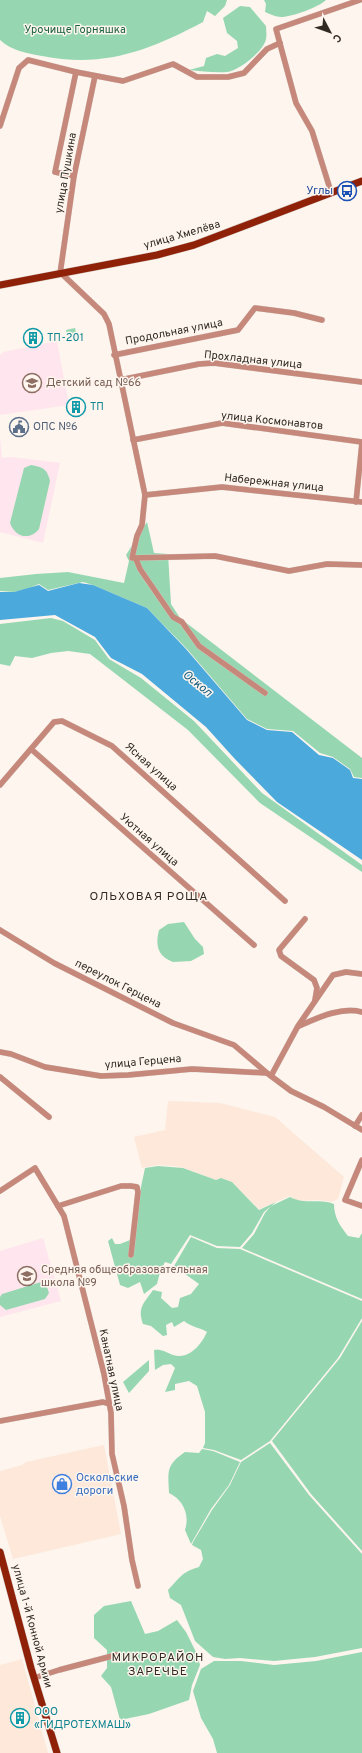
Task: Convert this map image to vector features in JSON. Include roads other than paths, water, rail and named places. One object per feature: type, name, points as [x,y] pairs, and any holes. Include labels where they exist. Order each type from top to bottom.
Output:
[{"type":"main road","name":"улица Хмелёва","points":[[0,285],[157,255],[194,245],[362,181]]},
{"type":"main road","name":"улица 1-й Конной Армии","points":[[0,1552],[34,1678],[57,1753]]},
{"type":"street","points":[[331,192],[312,131],[296,103],[276,29],[360,0]]},
{"type":"street","points":[[0,126],[19,68],[28,60],[76,72],[123,81],[173,64],[197,77],[228,77],[244,73],[267,49],[280,43]]},
{"type":"street","points":[[74,176],[55,172],[76,72]]},
{"type":"street","name":"улица Пушкина","points":[[61,274],[74,176],[95,76]]},
{"type":"street","points":[[61,274],[104,314],[109,324],[114,355],[145,495],[142,525],[137,536],[134,559],[173,617],[182,622],[199,646],[265,693]]},
{"type":"street","name":"Продольная улица","points":[[114,355],[238,330],[255,308],[294,313],[322,320]]},
{"type":"street","name":"Прохладная улица","points":[[120,380],[199,364],[214,363],[362,382]]},
{"type":"street","name":"улица Космонавтов","points":[[133,440],[222,423],[362,443]]},
{"type":"street","points":[[359,502],[362,443]]},
{"type":"street","name":"Набережная улица","points":[[145,495],[222,487],[359,502]]},
{"type":"street","points":[[134,559],[215,556],[289,571],[327,564],[362,565]]},
{"type":"street","name":"Ясная улица","points":[[0,785],[54,722],[62,721],[112,746],[285,901]]},
{"type":"street","name":"Уютная улица","points":[[31,750],[254,945]]},
{"type":"street","points":[[305,919],[279,950],[281,956],[314,980],[317,988],[315,1002]]},
{"type":"street","name":"переулок Герцена","points":[[0,930],[54,963],[173,1023],[234,1045],[269,1075]]},
{"type":"street","points":[[362,974],[346,972],[333,975],[298,1026],[269,1075],[291,1091],[324,1107],[362,1130]]},
{"type":"street","points":[[298,1026],[330,1014],[356,1010],[362,1012]]},
{"type":"street","name":"улица Герцена","points":[[0,1052],[11,1054],[45,1067],[101,1076],[192,1069],[269,1075]]},
{"type":"street","points":[[0,1077],[49,1117]]},
{"type":"street","points":[[355,1126],[362,1115]]},
{"type":"street","points":[[362,1160],[345,1200],[362,1206]]},
{"type":"street","name":"Канатная улица","points":[[0,1191],[35,1168],[64,1216],[104,1374],[111,1413],[112,1454],[124,1506],[132,1560],[138,1586]]},
{"type":"street","points":[[58,1206],[121,1186],[131,1186],[137,1188],[138,1192],[131,1255]]},
{"type":"street","points":[[0,1421],[103,1402],[109,1404]]},
{"type":"street","points":[[34,1678],[116,1655]]},
{"type":"water","name":"Оскол","points":[[79,583],[93,585],[147,608],[186,649],[247,720],[267,730],[292,732],[319,755],[333,758],[350,770],[353,778],[362,779],[362,860],[277,802],[206,727],[142,674],[111,658],[95,637],[55,615],[0,620],[0,592],[14,592],[39,585],[48,591]]},
{"type":"place","name":"Углы","points":[[347,191]]},
{"type":"place","name":"ТП-201","points":[[33,338]]},
{"type":"place","name":"Детский сад №66","points":[[32,383]]},
{"type":"place","name":"ТП","points":[[76,407]]},
{"type":"place","name":"ОПС №6","points":[[19,427]]},
{"type":"place","name":"Средняя общеобразовательная школа №9","points":[[27,1276]]},
{"type":"place","name":"Оскольские дороги","points":[[62,1484]]},
{"type":"place","name":"ООО «ГИДРОТЕХМАШ»","points":[[20,1718]]},
{"type":"district","name":"ОЛЬХОВАЯ РОЩА","points":[[149,897]]},
{"type":"district","name":"МИКРОРАЙОН ЗАРЕЧЬЕ","points":[[158,1665]]},
{"type":"park label","name":"Урочище Горняшка","points":[[75,30]]}]
